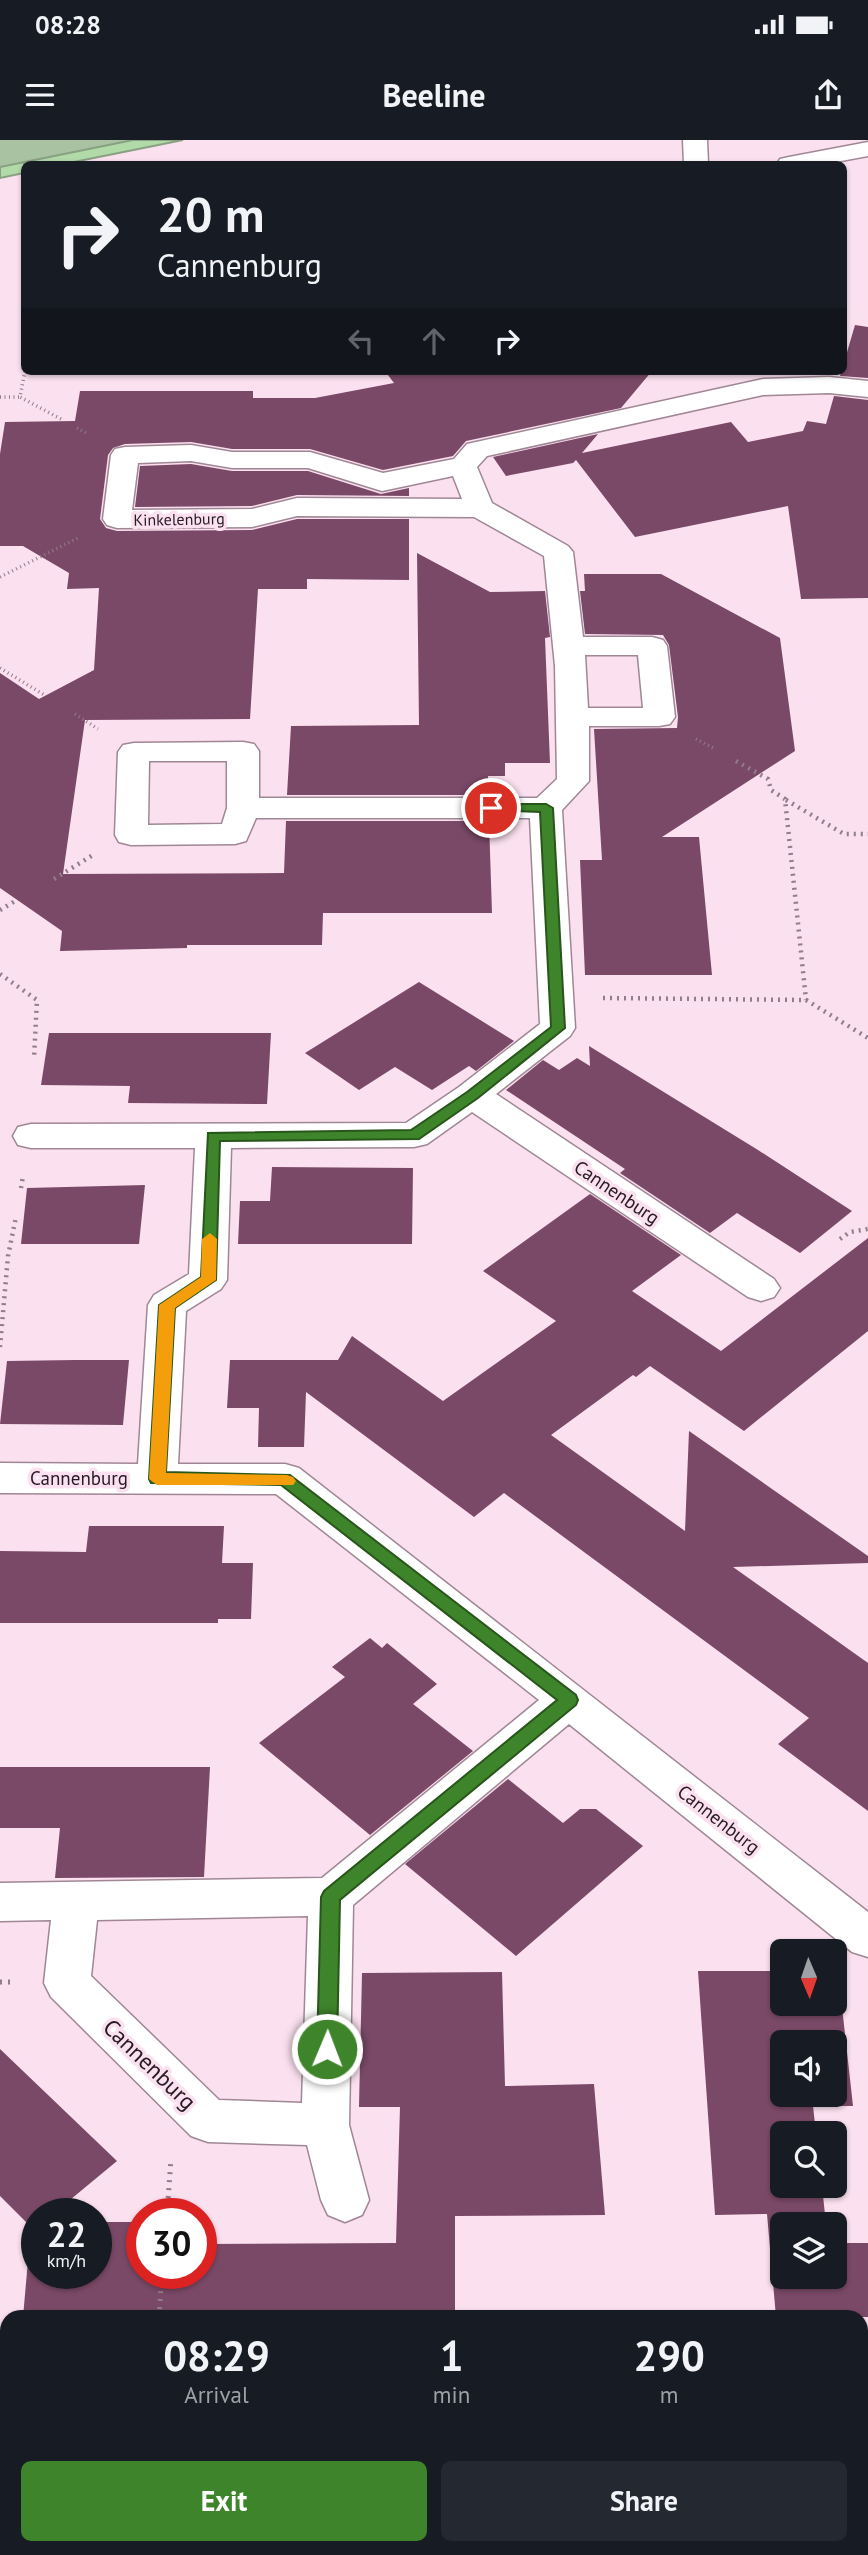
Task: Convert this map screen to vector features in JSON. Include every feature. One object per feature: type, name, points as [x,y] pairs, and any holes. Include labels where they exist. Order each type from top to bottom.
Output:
[{"type":"street","points":[[695,140],[696,161]]},
{"type":"street","points":[[805,161],[868,149]]},
{"type":"street","name":"Kinkelenburg","points":[[546,808],[573,781],[575,717],[571,646],[558,552],[480,508],[297,507],[252,518],[117,519],[125,455],[191,453],[232,460],[310,460],[382,482],[463,466],[477,450],[757,379],[868,389]]},
{"type":"street","points":[[463,466],[480,508]]},
{"type":"street","points":[[571,646],[652,646],[659,717],[575,717]]},
{"type":"street","points":[[30,1136],[414,1135],[472,1095],[557,1013],[546,808],[243,808]]},
{"type":"street","name":"Cannenburg","points":[[472,1095],[761,1288]]},
{"type":"street","points":[[157,1479],[167,1305],[208,1280],[213,1136]]},
{"type":"street","name":"Cannenburg","points":[[0,1478],[285,1479],[868,1938]]},
{"type":"street","points":[[0,1902],[331,1897],[569,1700]]},
{"type":"street","points":[[331,1897],[325,2126],[345,2200]]},
{"type":"street","name":"Cannenburg","points":[[76,1901],[67,1983],[208,2121],[325,2126]]},
{"type":"path","points":[[20,397],[24,375]]},
{"type":"path","points":[[0,397],[20,397],[61,419]]},
{"type":"path","points":[[0,577],[117,519]]},
{"type":"path","points":[[0,668],[46,696]]},
{"type":"path","points":[[736,761],[768,779],[772,790],[785,799],[844,834],[868,834]]},
{"type":"path","points":[[785,799],[806,1000]]},
{"type":"path","points":[[0,910],[17,900]]},
{"type":"path","points":[[0,974],[37,1000],[34,1058]]},
{"type":"path","points":[[557,1013],[806,1000],[868,1038]]},
{"type":"path","points":[[0,1347],[8,1256],[16,1217]]},
{"type":"path","points":[[840,1239],[850,1232],[868,1229]]},
{"type":"path","points":[[159,2310],[161,2289]]},
{"type":"shaded area","points":[[0,140],[133,140],[21,161],[0,167]]},
{"type":"shaded area","points":[[133,140],[183,140],[79,161],[30,161]]},
{"type":"shaded area","points":[[21,163],[21,174],[0,178],[0,167]]},
{"type":"building","points":[[855,325],[868,327],[868,378],[840,376],[847,375],[847,352]]},
{"type":"building","points":[[388,375],[649,375],[621,408],[466,441],[453,456],[383,470],[310,449],[232,449],[191,442],[125,444],[113,448],[108,455],[100,519],[106,528],[117,531],[252,530],[297,519],[409,519],[409,580],[307,579],[307,589],[258,589],[250,719],[85,720],[63,874],[284,873],[286,821],[489,821],[492,913],[323,913],[322,945],[187,945],[187,948],[60,951],[62,931],[0,888],[0,673],[39,699],[94,670],[99,588],[67,589],[69,573],[23,546],[0,546],[0,454],[5,422],[75,421],[80,391],[253,391],[253,398],[315,398],[394,383]]},
{"type":"building","points":[[834,396],[868,400],[868,598],[801,599],[788,506],[635,537],[576,460],[573,463],[506,476],[493,457],[598,434],[582,453],[731,422],[748,442],[803,431],[807,421],[826,424]]},
{"type":"building","points":[[191,464],[232,471],[308,471],[381,494],[409,488],[409,496],[297,495],[252,506],[135,507],[140,466]]},
{"type":"building","points":[[417,553],[490,592],[545,591],[550,637],[545,638],[550,763],[505,763],[505,776],[488,776],[489,795],[287,795],[291,726],[419,725]]},
{"type":"building","points":[[584,574],[661,574],[780,638],[795,751],[662,837],[699,837],[712,975],[585,975],[580,860],[602,860],[594,729],[677,728],[678,717],[669,645],[663,635],[585,634],[580,591],[585,591]]},
{"type":"building","points":[[419,982],[514,1041],[476,1071],[469,1066],[432,1090],[395,1067],[359,1090],[305,1053]]},
{"type":"building","points":[[49,1033],[271,1033],[267,1104],[128,1103],[130,1086],[41,1085]]},
{"type":"building","points":[[589,1046],[852,1211],[800,1253],[737,1213],[710,1233],[620,1173],[625,1169],[506,1090],[543,1060],[559,1070],[577,1058],[590,1066]]},
{"type":"building","points":[[272,1167],[413,1168],[412,1244],[238,1244],[240,1201],[270,1201]]},
{"type":"building","points":[[145,1185],[139,1244],[21,1244],[27,1188]]},
{"type":"building","points":[[590,1194],[681,1255],[632,1291],[721,1351],[868,1238],[868,1331],[744,1431],[650,1366],[636,1377],[633,1375],[551,1435],[685,1531],[689,1431],[868,1556],[868,1563],[733,1567],[868,1663],[868,1811],[778,1744],[809,1718],[504,1493],[474,1517],[306,1392],[304,1447],[258,1447],[259,1408],[227,1408],[230,1360],[338,1360],[352,1336],[443,1401],[556,1321],[483,1271]]},
{"type":"building","points":[[129,1360],[123,1425],[0,1424],[7,1361]]},
{"type":"building","points":[[89,1526],[224,1526],[222,1563],[253,1563],[251,1619],[218,1619],[218,1623],[0,1623],[0,1551],[86,1552]]},
{"type":"building","points":[[370,1638],[382,1648],[387,1643],[437,1684],[413,1704],[473,1751],[370,1835],[259,1743],[345,1677],[332,1667]]},
{"type":"building","points":[[0,1767],[210,1767],[204,1877],[55,1878],[60,1828],[0,1828]]},
{"type":"building","points":[[508,1779],[563,1823],[580,1809],[596,1809],[643,1846],[516,1956],[405,1864]]},
{"type":"building","points":[[698,1971],[770,1971],[770,2016],[843,2016],[845,2030],[770,2030],[770,2107],[813,2107],[815,2121],[770,2121],[770,2198],[823,2198],[825,2212],[770,2212],[770,2248],[767,2214],[715,2215]]},
{"type":"building","points":[[502,1972],[505,2086],[594,2084],[605,2215],[455,2216],[455,2310],[24,2310],[25,2289],[112,2289],[112,2222],[126,2222],[126,2289],[217,2289],[217,2244],[396,2243],[400,2107],[359,2107],[362,1973]]},
{"type":"building","points":[[0,2049],[117,2161],[72,2198],[21,2198],[21,2217],[0,2196]]},
{"type":"building","points":[[847,2052],[853,2106],[847,2106]]},
{"type":"building","points":[[847,2243],[868,2243],[868,2310],[775,2310],[774,2289],[847,2289]]},
{"type":"slow traffic","points":[[210,1239],[208,1280],[167,1305],[157,1479],[287,1481]]},
{"type":"route","points":[[327,2049],[331,1897],[569,1700],[285,1479],[157,1479],[167,1305],[208,1280],[213,1136],[414,1135],[472,1095],[558,1028],[546,808],[491,808]]}]
